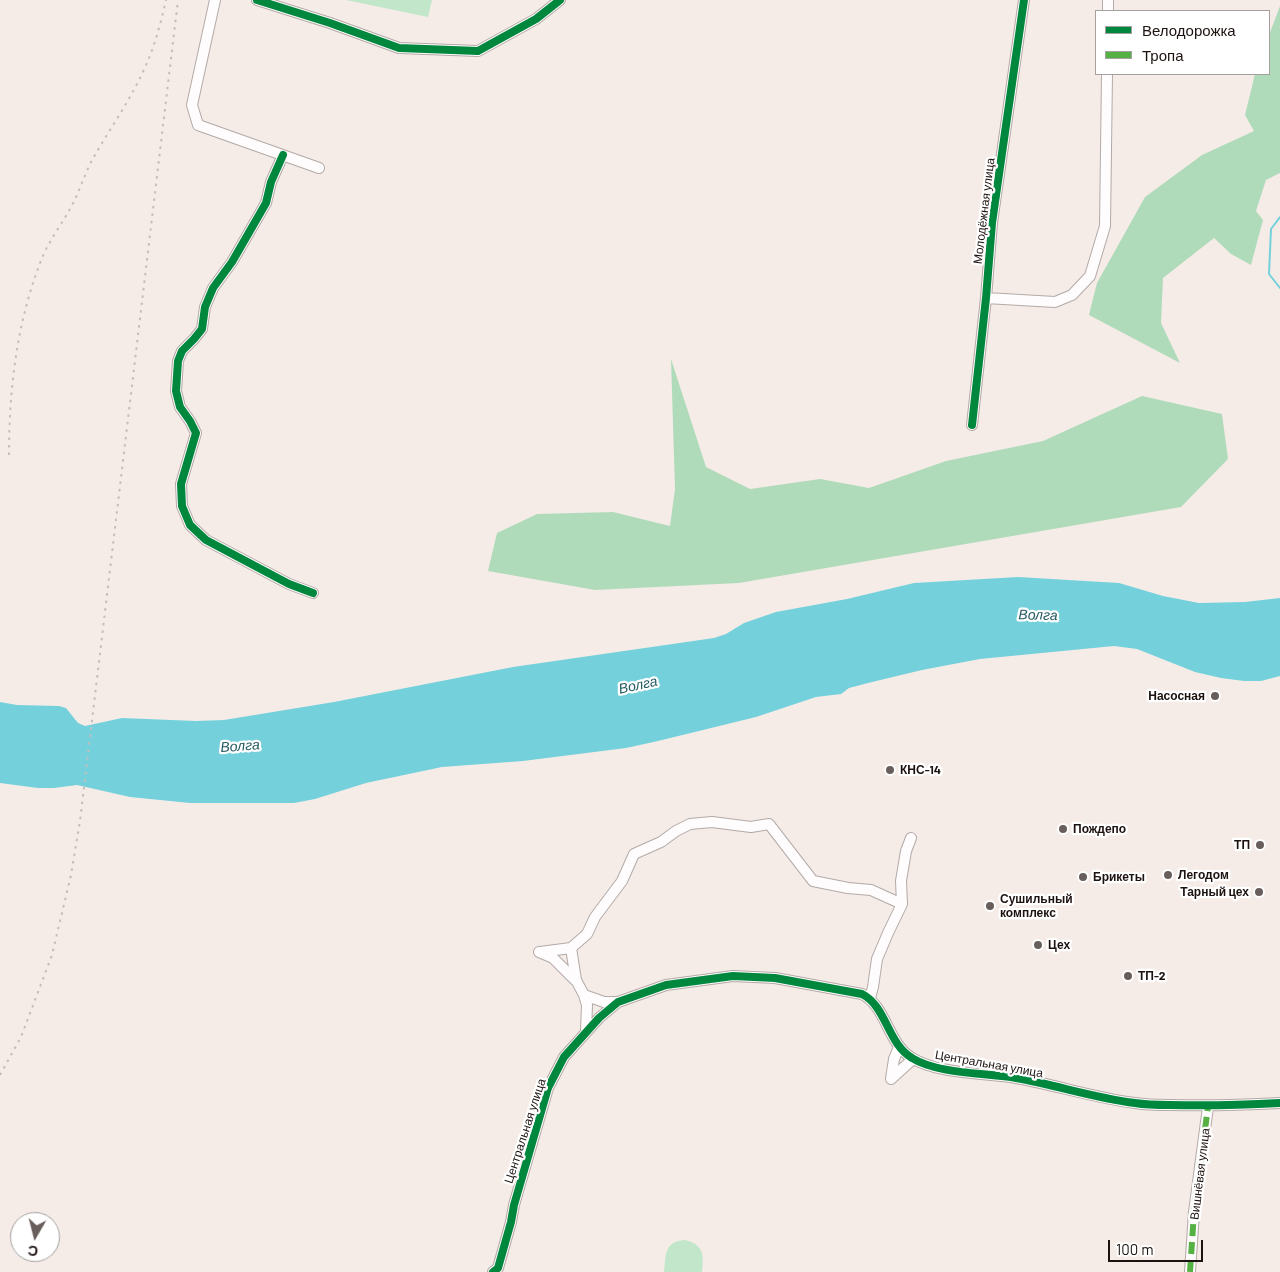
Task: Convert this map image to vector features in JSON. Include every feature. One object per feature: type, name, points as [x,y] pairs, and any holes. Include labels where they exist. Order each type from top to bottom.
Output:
[{"type":"street","points":[[215,0],[192,105],[198,125],[319,168]]},
{"type":"street","points":[[258,0],[399,48],[478,51],[536,19],[560,0]]},
{"type":"street","name":"Молодёжная улица","points":[[972,425],[992,223],[1024,0]]},
{"type":"street","points":[[986,298],[1055,302],[1072,294],[1090,276],[1105,226],[1107,75]]},
{"type":"street","points":[[283,155],[271,182],[266,203],[232,262],[213,288],[205,307],[202,329],[182,351],[178,361],[176,392],[180,407],[196,433],[181,484],[182,506],[190,525],[206,540],[251,565],[312,593]]},
{"type":"street","points":[[586,1032],[587,1005],[576,980],[553,958],[539,952],[571,948],[587,934],[595,917],[622,881],[634,854],[661,842],[690,824],[712,822],[751,827],[769,824],[813,881],[848,888],[871,890],[902,904]]},
{"type":"street","points":[[870,998],[877,959],[902,904],[901,880],[906,851],[911,838]]},
{"type":"street","points":[[571,948],[576,980]]},
{"type":"street","name":"Центральная улица","points":[[493,1272],[498,1268],[548,1088],[564,1057],[599,1018],[618,1002],[666,985],[733,976],[774,978],[850,991],[870,998],[876,1005],[899,1047],[913,1059],[924,1064],[943,1068],[1016,1078],[1137,1104],[1208,1106],[1280,1103]]},
{"type":"street","points":[[584,995],[604,1002],[618,1002]]},
{"type":"street","points":[[899,1047],[894,1059],[891,1079],[913,1059]]},
{"type":"street","name":"Вишнёвая улица","points":[[1190,1272],[1194,1212],[1208,1106]]},
{"type":"green space","points":[[346,0],[432,0],[428,17]]},
{"type":"green space","points":[[1280,6],[1280,173],[1266,180],[1256,211],[1263,220],[1251,265],[1231,254],[1214,238],[1163,278],[1161,323],[1180,363],[1089,315],[1097,283],[1145,197],[1202,155],[1254,131],[1245,115],[1255,75],[1270,75],[1270,32]]},
{"type":"green space","points":[[671,359],[706,467],[750,489],[820,479],[869,488],[946,461],[1043,441],[1142,396],[1222,414],[1228,459],[1181,507],[739,583],[595,590],[488,571],[497,533],[537,514],[613,512],[670,526],[675,489]]},
{"type":"green space","points":[[684,1240],[699,1247],[703,1260],[702,1272],[664,1272],[667,1250],[673,1243]]},
{"type":"water","name":"Волга","points":[[1018,577],[1119,583],[1163,596],[1199,603],[1245,602],[1280,598],[1280,676],[1261,681],[1221,678],[1195,672],[1137,649],[1114,646],[980,659],[868,683],[849,688],[841,694],[816,697],[756,717],[626,748],[523,761],[442,767],[366,783],[315,799],[294,803],[190,803],[130,797],[77,785],[38,788],[0,783],[0,702],[17,705],[59,706],[66,708],[78,723],[85,726],[122,718],[196,721],[224,720],[334,702],[513,667],[714,638],[726,634],[744,623],[776,612],[847,599],[914,583]]},
{"type":"waterway","points":[[1280,217],[1271,229],[1269,274],[1280,288]]},
{"type":"railway","points":[[9,455],[9,430],[16,355],[33,282],[42,258],[73,204],[90,164],[140,78],[155,41],[166,0]]},
{"type":"railway","points":[[0,1075],[21,1037],[52,955],[71,875],[80,821],[178,0]]},
{"type":"marked path","points":[[1190,1272],[1194,1212],[1208,1107]]},
{"type":"cycle path","points":[[257,0],[330,23],[399,48],[478,51],[536,19],[560,0]]},
{"type":"cycle path","points":[[972,425],[992,223],[1024,0]]},
{"type":"cycle path","points":[[283,155],[271,182],[266,203],[232,262],[213,288],[205,307],[202,329],[182,351],[178,361],[176,391],[180,407],[196,433],[181,484],[182,506],[190,525],[206,540],[289,584],[313,593]]},
{"type":"cycle path","points":[[493,1272],[498,1268],[548,1088],[564,1057],[599,1018],[618,1002],[666,985],[733,976],[775,978],[862,994],[877,1007],[897,1044],[904,1051],[922,1063],[948,1070],[1016,1078],[1105,1098],[1144,1104],[1280,1103]]},
{"type":"place","name":"Насосная","points":[[1215,696]]},
{"type":"place","name":"КНС-14","points":[[890,770]]},
{"type":"place","name":"Пождепо","points":[[1063,829]]},
{"type":"place","name":"ТП","points":[[1260,845]]},
{"type":"place","name":"Легодом","points":[[1168,875]]},
{"type":"place","name":"Брикеты","points":[[1083,877]]},
{"type":"place","name":"Тарный цех","points":[[1259,892]]},
{"type":"place","name":"Сушильный комплекс","points":[[990,906]]},
{"type":"place","name":"Цех","points":[[1038,945]]},
{"type":"place","name":"ТП-2","points":[[1128,976]]}]
